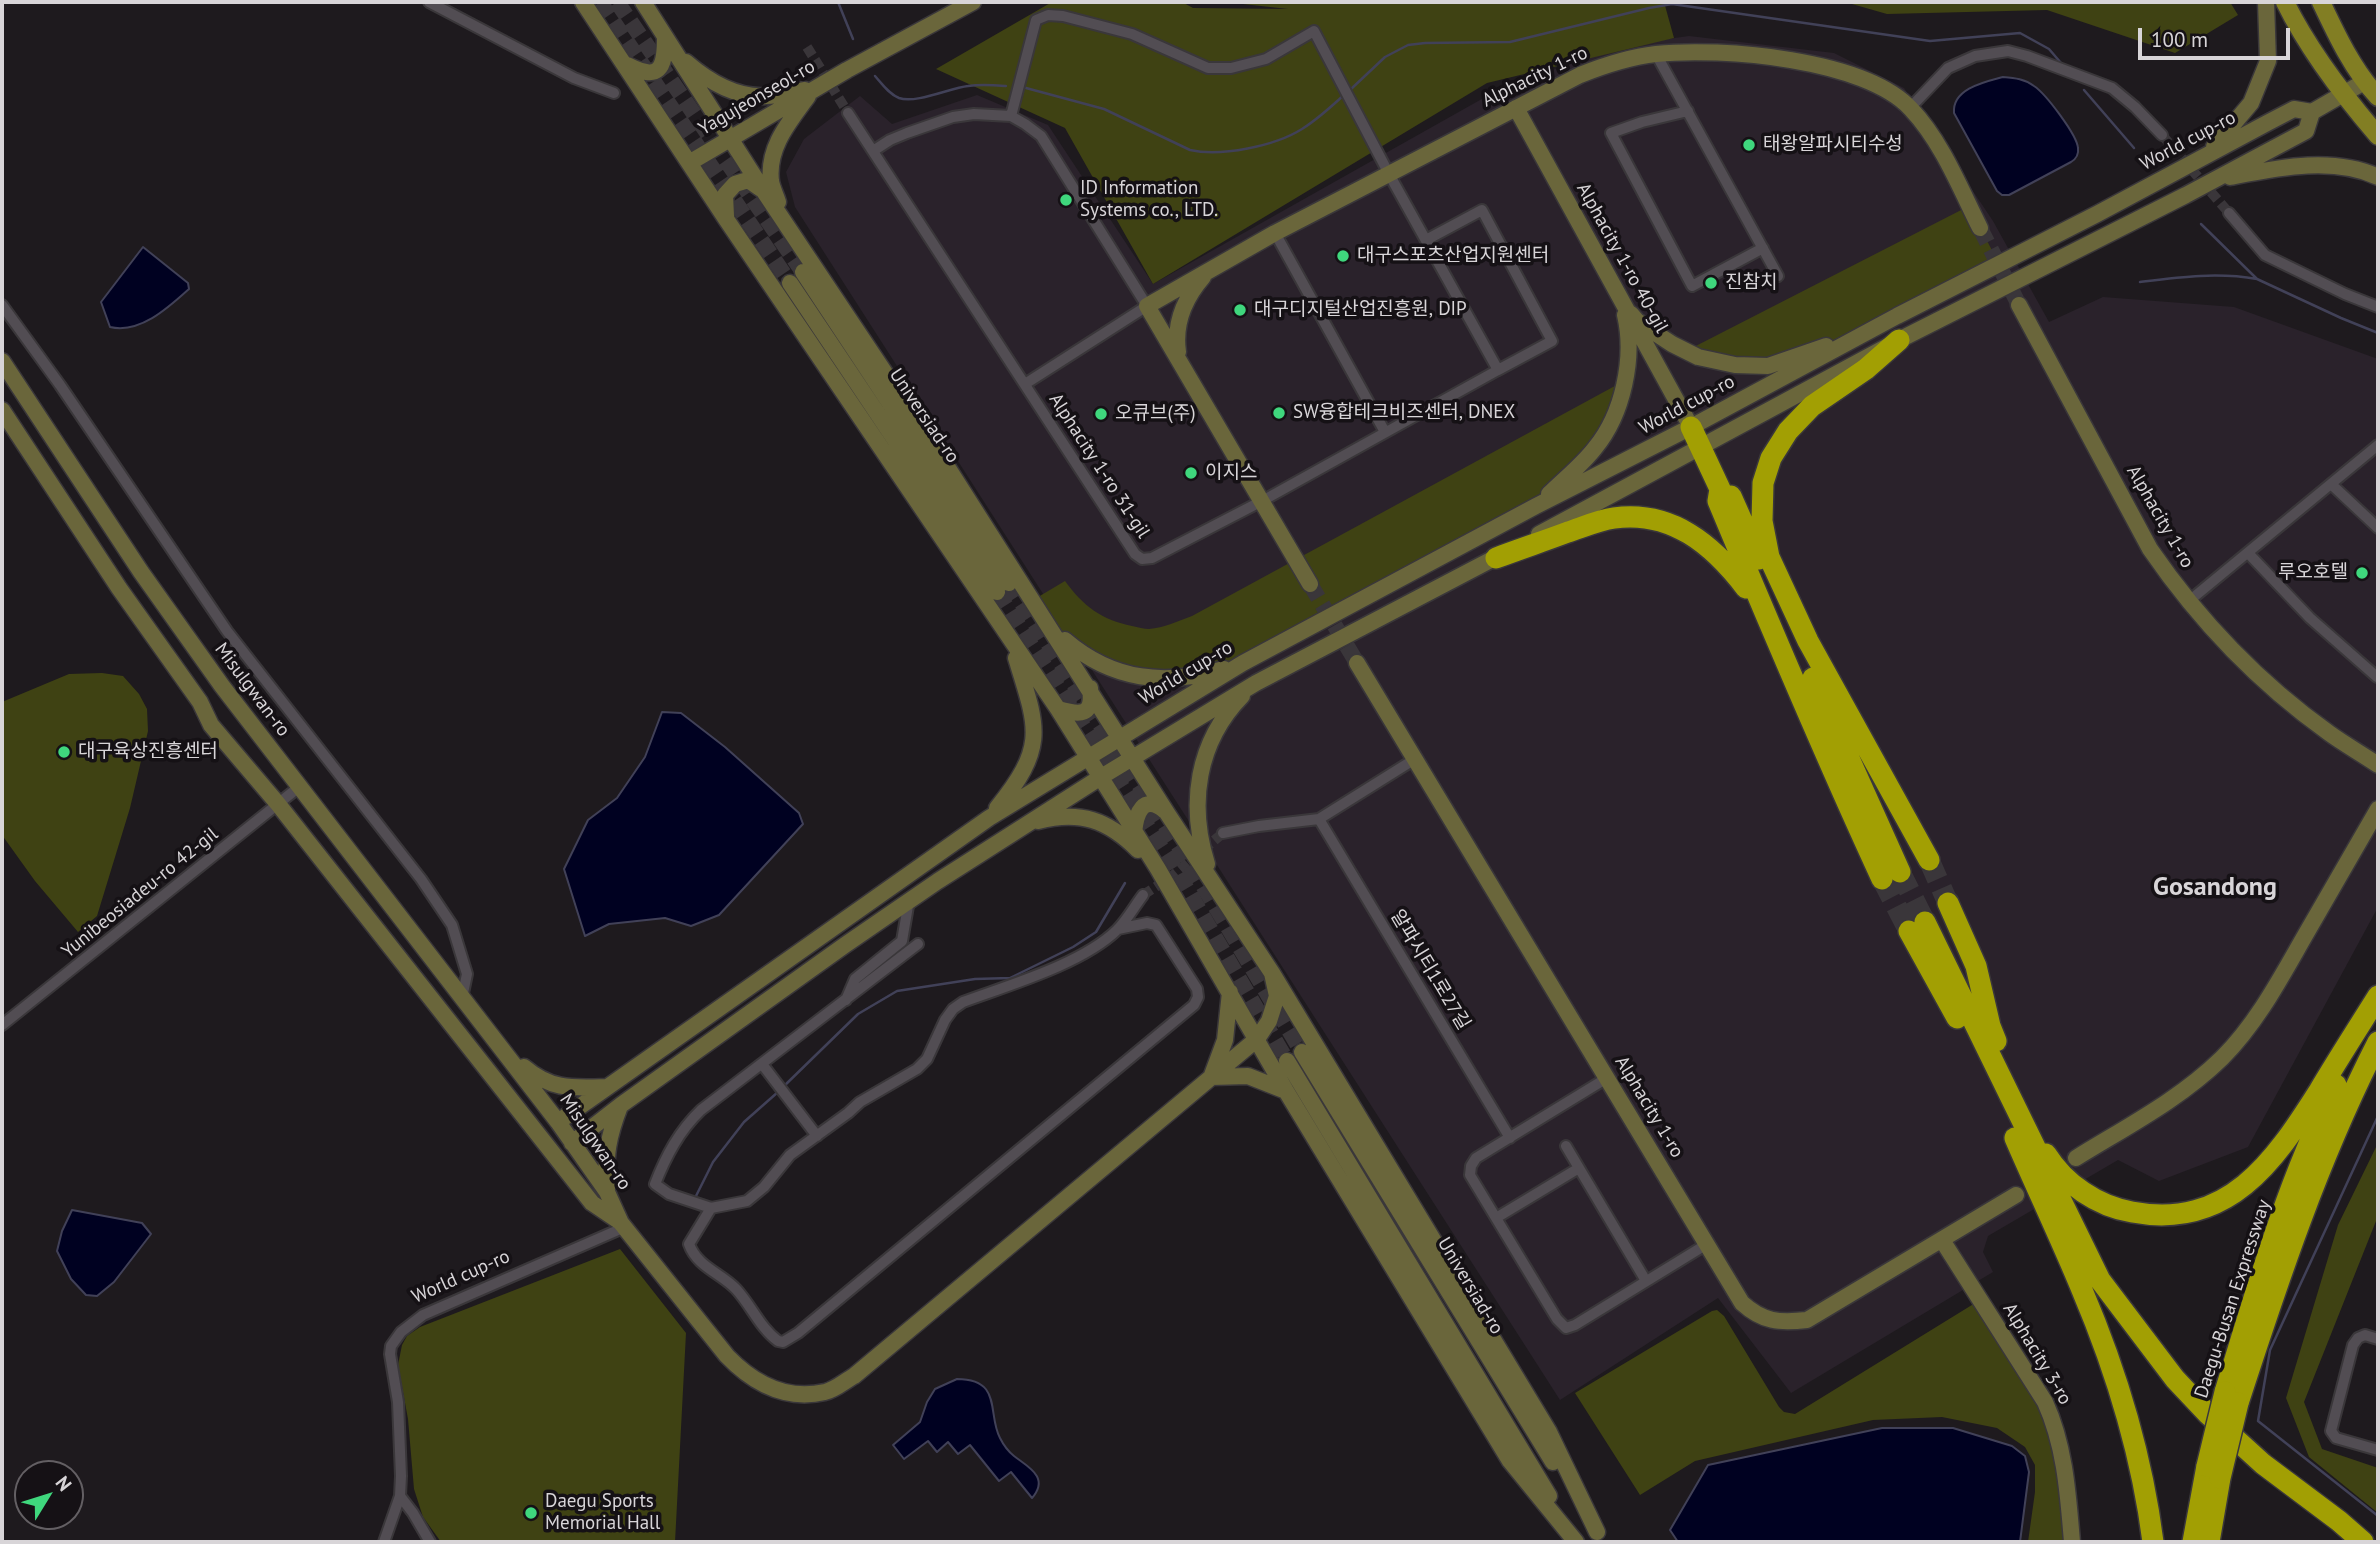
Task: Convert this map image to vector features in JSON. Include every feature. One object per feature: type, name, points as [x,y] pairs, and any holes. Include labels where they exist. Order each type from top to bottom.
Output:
[{"type":"highway","points":[[1899,340],[1866,369],[1812,406],[1782,439],[1763,483],[1762,521],[1769,557],[1808,641],[1929,860]]},
{"type":"highway","points":[[1691,427],[1720,489],[1718,501],[1839,787],[1891,875],[1731,495],[1720,489]]},
{"type":"highway","points":[[1496,558],[1615,518],[1652,520],[1692,534],[1710,546],[1764,611]]},
{"type":"highway","points":[[1948,903],[1976,966],[2007,1092],[2092,1286],[2125,1334],[2191,1412],[2272,1482],[2351,1542]]},
{"type":"highway","points":[[1917,927],[1969,1038],[2007,1092]]},
{"type":"highway","points":[[2037,1161],[2063,1175],[2086,1194],[2116,1209],[2161,1216],[2208,1208],[2246,1184],[2279,1152],[2378,996]]},
{"type":"highway","name":"Daegu-Busan Expressway","points":[[2193,1542],[2272,1241],[2324,1110],[2378,1002]]},
{"type":"highway","name":"Daegu-Busan Expressway","points":[[2232,1398],[2339,1121],[2378,1042]]},
{"type":"highway","points":[[2037,1161],[2112,1367],[2135,1450],[2153,1542]]},
{"type":"highway","points":[[2037,1161],[2100,1280],[2175,1379],[2208,1414],[2263,1464],[2363,1542]]},
{"type":"highway","name":"Daegu-Busan Expressway","points":[[2208,1542],[2214,1512],[2213,1472]]},
{"type":"highway","points":[[2214,1512],[2215,1542]]},
{"type":"main road","points":[[583,2],[726,219],[1088,755],[1158,869],[1286,1091],[1510,1461],[1576,1542]]},
{"type":"main road","points":[[643,2],[763,190],[937,450],[1167,813],[1272,973],[1549,1432],[1600,1537]]},
{"type":"main road","name":"Yagujeonseol-ro","points":[[689,163],[847,70],[973,2]]},
{"type":"main road","points":[[2204,157],[2251,103],[2268,61],[2266,2]]},
{"type":"main road","points":[[2285,2],[2316,56],[2378,136]]},
{"type":"main road","points":[[2321,2],[2343,47],[2364,82],[2378,97]]},
{"type":"main road","points":[[625,64],[643,73],[654,73],[664,59],[666,35]]},
{"type":"main road","name":"Alphacity 1-ro","points":[[1147,306],[1275,233],[1516,108],[1614,62],[1656,54],[1712,52],[1800,62],[1861,78],[1890,91],[1910,108],[1933,137],[1980,229]]},
{"type":"main road","points":[[675,53],[699,73],[734,93],[765,97],[814,89]]},
{"type":"main road","name":"World cup-ro","points":[[989,818],[1088,755],[1243,663],[1536,506],[2294,109],[2312,112],[2364,82]]},
{"type":"main road","points":[[784,220],[771,180],[774,149],[785,127],[814,89]]},
{"type":"main road","name":"Alphacity 1-ro 40-gil","points":[[1516,108],[1691,427]]},
{"type":"main road","name":"World cup-ro","points":[[572,1143],[621,1105],[899,916],[912,900],[1101,776],[1256,683],[1496,558],[1899,340],[2306,131],[2312,112]]},
{"type":"main road","points":[[2262,154],[2280,127],[2269,122]]},
{"type":"main road","points":[[2214,180],[2265,170],[2308,166],[2362,170],[2378,177]]},
{"type":"main road","points":[[726,219],[725,195],[735,184],[748,180],[763,190]]},
{"type":"main road","points":[[1180,362],[1176,336],[1178,321],[1192,290],[1210,269]]},
{"type":"main road","name":"Universiad-ro","points":[[790,283],[1003,587],[803,272]]},
{"type":"main road","points":[[1621,303],[1637,321],[1672,344],[1698,357],[1735,365],[1768,366],[1872,330]]},
{"type":"main road","points":[[1536,506],[1595,448],[1613,420],[1628,363],[1628,328],[1621,303]]},
{"type":"main road","name":"Alphacity 1-ro","points":[[2019,305],[2150,549],[2189,601],[2263,679],[2328,733],[2378,765]]},
{"type":"main road","points":[[1147,306],[1310,584]]},
{"type":"main road","name":"Misulgwan-ro","points":[[2,361],[141,572],[222,686],[558,1122],[607,1192],[623,1225]]},
{"type":"main road","name":"Misulgwan-ro","points":[[2,411],[111,576],[200,702],[211,725],[278,804],[592,1203],[623,1225]]},
{"type":"main road","points":[[1043,616],[1061,637],[1081,654],[1111,669],[1131,675],[1188,677],[1243,663]]},
{"type":"main road","points":[[558,1122],[989,818],[1017,782],[1035,734],[1034,716],[1011,642]]},
{"type":"main road","name":"Alphacity 1-ro","points":[[1357,663],[1742,1303],[1760,1316],[1784,1322],[1807,1320],[2016,1195]]},
{"type":"main road","points":[[1212,879],[1197,824],[1196,803],[1202,769],[1218,728],[1239,699],[1256,683]]},
{"type":"main road","points":[[1058,709],[1079,715],[1085,712],[1091,701],[1089,688]]},
{"type":"main road","points":[[1134,833],[1135,820],[1140,809],[1149,804],[1157,804],[1167,813]]},
{"type":"main road","points":[[2076,1158],[2172,1100],[2222,1057],[2245,1032],[2276,987],[2378,810]]},
{"type":"main road","points":[[1026,825],[1067,816],[1101,822],[1127,838],[1158,869]]},
{"type":"main road","points":[[623,1225],[744,1374],[785,1392],[802,1395],[828,1392],[854,1376],[1257,1039],[1269,1021],[1277,996],[1272,973]]},
{"type":"main road","points":[[1211,1077],[1225,1040],[1230,992]]},
{"type":"main road","points":[[484,1027],[514,1059],[540,1080],[568,1089],[606,1087]]},
{"type":"main road","name":"Universiad-ro","points":[[1302,1052],[1600,1537]]},
{"type":"main road","points":[[1287,1060],[1576,1542]]},
{"type":"main road","points":[[1211,1077],[1248,1076],[1286,1091]]},
{"type":"main road","points":[[607,1192],[605,1159],[608,1135],[621,1105]]},
{"type":"main road","name":"Alphacity 3-ro","points":[[1942,1240],[2045,1402],[2053,1419],[2065,1468],[2072,1542]]},
{"type":"street","points":[[429,2],[574,78],[614,93]]},
{"type":"street","points":[[1011,116],[1037,20],[1048,15],[1063,16],[1132,34],[1208,68],[1231,68],[1266,59],[1314,31],[1389,174],[1498,370]]},
{"type":"street","points":[[1910,108],[1948,68],[1975,56],[2008,51],[2027,55],[2112,88],[2162,135]]},
{"type":"street","points":[[1656,54],[1778,276]]},
{"type":"street","points":[[1688,111],[1611,133],[1692,286],[1763,247]]},
{"type":"street","name":"Alphacity 1-ro 31-gil","points":[[848,113],[1136,554],[1142,558],[1152,558],[1262,501]]},
{"type":"street","points":[[873,151],[907,132],[953,117],[974,114],[1011,116],[1041,136],[1147,306]]},
{"type":"street","points":[[1262,501],[1552,341],[1482,210],[1426,240]]},
{"type":"street","points":[[2229,213],[2265,255],[2283,266],[2378,307]]},
{"type":"street","points":[[1275,233],[1385,432]]},
{"type":"street","points":[[2,305],[60,385],[227,631],[421,879],[452,925],[467,974],[462,998]]},
{"type":"street","name":"Alphacity 1-ro 31-gil","points":[[1025,384],[1147,306]]},
{"type":"street","points":[[2189,601],[2378,445]]},
{"type":"street","points":[[2331,484],[2378,528]]},
{"type":"street","points":[[2248,553],[2310,618],[2378,676]]},
{"type":"street","points":[[1223,833],[1319,819],[1415,759]]},
{"type":"street","name":"Yunibeosiadeu-ro 42-gil","points":[[2,1025],[299,787]]},
{"type":"street","name":"알파시티1로27길","points":[[1319,819],[1510,1138]]},
{"type":"street","points":[[918,944],[688,1123],[669,1152],[655,1184],[669,1194],[711,1208],[747,1201],[764,1187],[790,1155],[860,1102],[917,1069],[927,1059],[953,1009],[963,1002],[1039,974],[1082,953],[1118,929],[1143,895]]},
{"type":"street","points":[[846,1000],[855,979],[902,941],[899,916]]},
{"type":"street","points":[[711,1208],[689,1244],[692,1251],[716,1275],[736,1288],[773,1337],[778,1341],[790,1339],[1194,1005],[1198,997],[1197,989],[1156,925],[1147,923],[1118,929]]},
{"type":"street","points":[[762,1064],[817,1136]]},
{"type":"street","points":[[1607,1078],[1476,1158],[1470,1175],[1557,1319],[1566,1328],[1707,1244]]},
{"type":"street","points":[[1566,1146],[1646,1281]]},
{"type":"street","points":[[1496,1218],[1579,1168]]},
{"type":"street","name":"World cup-ro","points":[[384,1542],[400,1496],[398,1402],[390,1354],[391,1346],[401,1332],[423,1315],[623,1225]]},
{"type":"street","points":[[2378,1339],[2365,1335],[2358,1338],[2353,1345],[2331,1431],[2336,1438],[2378,1450]]},
{"type":"street","points":[[400,1496],[430,1542]]},
{"type":"shaded area","points":[[1689,36],[1834,53],[1904,88],[1993,221],[2049,322],[2103,297],[2234,307],[2378,359],[2378,907],[2248,1147],[2159,1181],[2118,1160],[1988,1236],[1983,1252],[1993,1272],[1791,1393],[1718,1298],[1560,1400],[795,207],[786,172],[804,139],[860,96],[892,124],[977,95],[1048,125],[1153,284],[1496,91],[1617,46]]},
{"type":"green space","points":[[1052,2],[1182,2],[1193,8],[1288,9],[1225,2],[1664,2],[1674,38],[1487,83],[1153,284],[1065,128],[936,69]]},
{"type":"green space","points":[[1845,2],[2230,2],[2238,15],[2175,53],[2047,10],[1887,14]]},
{"type":"green space","points":[[1969,206],[1999,264],[1872,330],[1768,366],[1686,351]]},
{"type":"green space","points":[[1624,381],[1613,420],[1547,496],[1243,663],[1147,678],[1061,637],[1033,600],[1065,581],[1086,605],[1111,620],[1149,629],[1176,622],[1192,616]]},
{"type":"green space","points":[[102,673],[123,676],[139,694],[147,709],[148,731],[130,808],[97,916],[78,932],[35,881],[2,835],[2,702],[69,674]]},
{"type":"green space","points":[[2378,1143],[2378,1216],[2304,1402],[2322,1449],[2378,1468],[2378,1513],[2309,1457],[2286,1398],[2338,1225]]},
{"type":"green space","points":[[620,1249],[686,1333],[675,1542],[441,1542],[423,1517],[414,1489],[408,1419],[398,1365],[402,1345],[407,1336],[420,1327]]},
{"type":"green space","points":[[1980,1300],[2045,1402],[2072,1542],[2028,1542],[2035,1492],[2035,1465],[2025,1447],[1997,1428],[1942,1417],[1873,1420],[1695,1461],[1640,1495],[1575,1393],[1717,1310],[1724,1316],[1779,1407],[1784,1412],[1795,1414]]},
{"type":"water","points":[[2003,77],[2023,80],[2039,90],[2067,125],[2078,150],[2077,156],[2071,162],[2009,195],[2002,195],[1997,191],[1954,113],[1958,98],[1964,92]]},
{"type":"water","points":[[143,247],[188,283],[189,289],[163,311],[143,323],[132,327],[110,327],[101,302]]},
{"type":"water","points":[[662,712],[681,713],[725,747],[799,813],[803,824],[719,915],[691,926],[665,918],[609,924],[585,936],[564,869],[588,820],[617,798],[645,757]]},
{"type":"water","points":[[72,1210],[142,1223],[151,1234],[114,1282],[97,1296],[86,1295],[71,1279],[57,1251],[62,1231]]},
{"type":"water","points":[[957,1379],[972,1381],[987,1391],[1001,1440],[1038,1478],[1037,1491],[1032,1498],[1011,1472],[999,1481],[970,1445],[958,1454],[948,1442],[937,1452],[928,1441],[904,1459],[893,1445],[920,1422],[935,1389]]},
{"type":"water","points":[[1882,1428],[1953,1428],[2012,1446],[2025,1456],[2029,1472],[2020,1542],[1678,1542],[1670,1530],[1708,1465]]},
{"type":"waterway","points":[[838,2],[853,39]]},
{"type":"waterway","points":[[1350,90],[1385,57],[1408,45],[1510,42],[1672,4],[1930,41],[2020,33],[2049,49],[2061,63]]},
{"type":"waterway","points":[[875,76],[892,94],[906,99],[968,86],[1006,86]]},
{"type":"waterway","points":[[1026,88],[1104,109],[1190,150],[1203,152],[1248,148],[1291,135],[1314,121],[1345,94]]},
{"type":"waterway","points":[[2084,90],[2134,148]]},
{"type":"waterway","points":[[2201,224],[2257,279],[2378,333]]},
{"type":"waterway","points":[[2140,282],[2213,276],[2257,279]]},
{"type":"waterway","points":[[782,1088],[858,1014],[897,991],[975,979],[1010,978],[1073,947],[1096,932],[1125,883]]},
{"type":"waterway","points":[[696,1196],[713,1162],[744,1122],[778,1092]]},
{"type":"waterway","points":[[2378,1116],[2270,1350],[2258,1421],[2378,1516]]},
{"type":"tunnel","points":[[600,2],[790,283]]},
{"type":"tunnel","points":[[617,2],[803,272]]},
{"type":"tunnel","points":[[807,47],[848,113]]},
{"type":"tunnel","points":[[2162,135],[2229,213]]},
{"type":"tunnel","points":[[1980,228],[2019,305]]},
{"type":"tunnel","points":[[1009,583],[1191,865],[1302,1052]]},
{"type":"tunnel","points":[[1310,584],[1357,663]]},
{"type":"tunnel","points":[[997,592],[1178,874],[1287,1061]]},
{"type":"tunnel","points":[[1143,895],[1171,877],[1223,833]]},
{"type":"tunnel","points":[[1929,860],[1948,903]]},
{"type":"tunnel","points":[[1900,872],[1925,922]]},
{"type":"tunnel","points":[[1882,879],[1909,931]]},
{"type":"place","name":"태왕알파시티수성","points":[[1749,145]]},
{"type":"place","name":"ID Information Systems co., LTD.","points":[[1066,200]]},
{"type":"place","name":"대구스포츠산업지원센터","points":[[1343,256]]},
{"type":"place","name":"진참치","points":[[1711,283]]},
{"type":"place","name":"대구디지털산업진흥원, DIP","points":[[1240,310]]},
{"type":"place","name":"SW융합테크비즈센터, DNEX","points":[[1279,413]]},
{"type":"place","name":"오큐브(주)","points":[[1101,414]]},
{"type":"place","name":"이지스","points":[[1191,473]]},
{"type":"place","name":"루오호텔","points":[[2362,573]]},
{"type":"place","name":"대구육상진흥센터","points":[[64,752]]},
{"type":"place","name":"Daegu Sports Memorial Hall","points":[[531,1513]]},
{"type":"district","name":"Gosandong","points":[[2215,888]]}]
